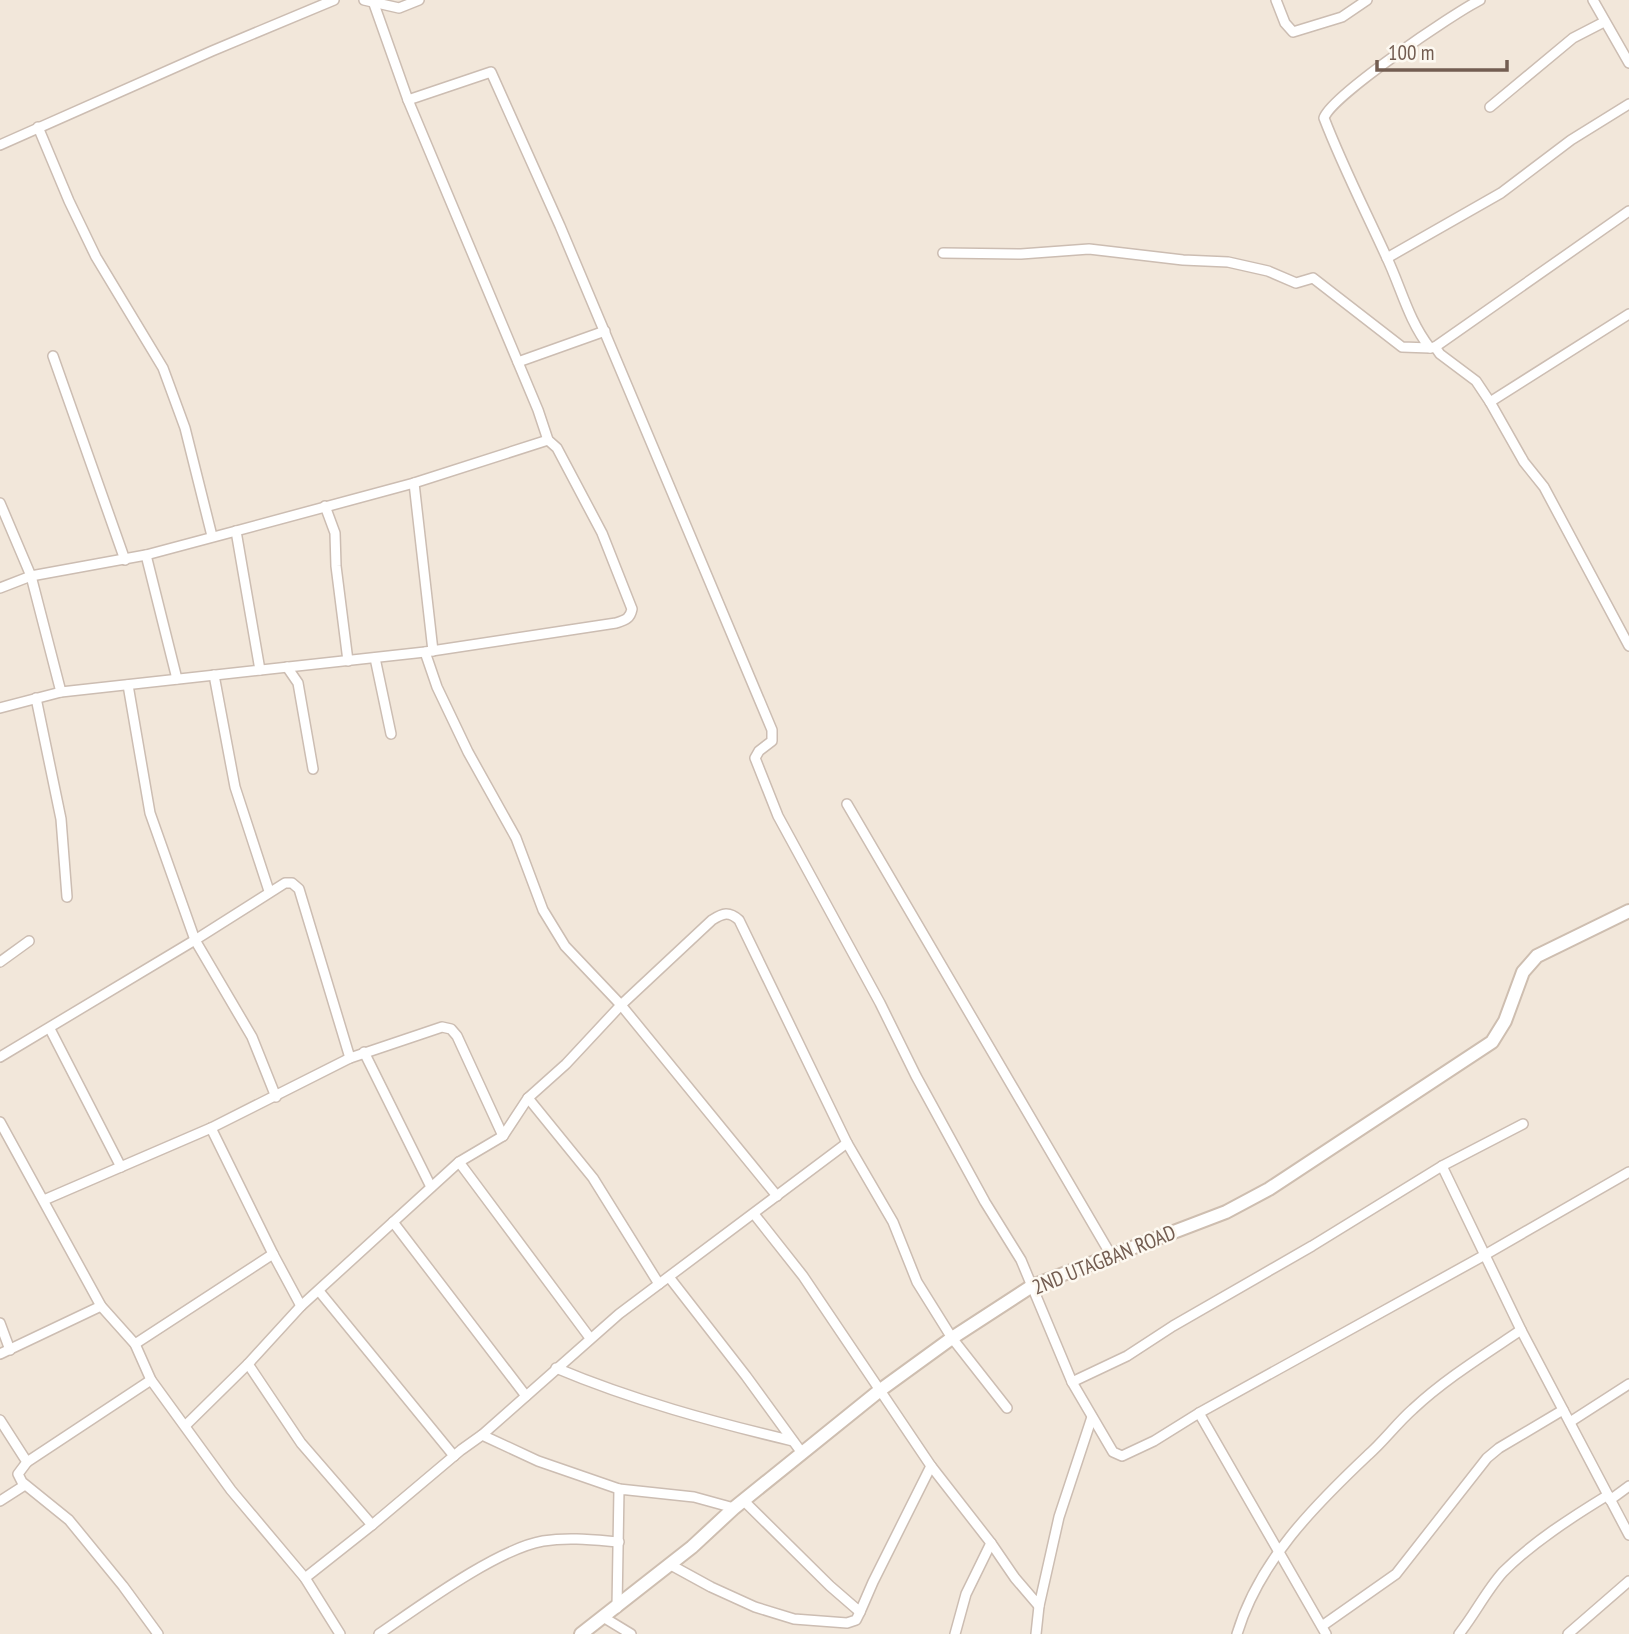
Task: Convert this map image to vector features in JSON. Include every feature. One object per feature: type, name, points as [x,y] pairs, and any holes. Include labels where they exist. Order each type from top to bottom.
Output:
[{"type":"street","points":[[0,145],[334,0]]},
{"type":"street","points":[[369,2],[399,8],[419,0]]},
{"type":"street","points":[[1276,0],[1285,23],[1293,32],[1342,17],[1367,0]]},
{"type":"street","points":[[1480,0],[1385,62],[1336,100],[1324,118],[1333,145],[1387,258],[1408,312],[1433,347],[1476,381],[1490,402],[1524,462],[1544,487],[1629,646]]},
{"type":"street","points":[[1593,0],[1629,63]]},
{"type":"street","points":[[0,708],[61,692],[429,652],[616,623],[631,616],[632,609],[602,533],[558,448],[548,440],[369,2]]},
{"type":"street","points":[[1490,107],[1573,38],[1604,22]]},
{"type":"street","points":[[408,100],[491,72],[605,331],[772,730],[772,741],[759,751],[755,758],[778,816],[880,1003],[916,1076],[985,1202],[1021,1260],[1072,1382],[1113,1452],[1122,1456],[1154,1441],[1199,1413],[1629,1172]]},
{"type":"street","points":[[1387,258],[1501,193],[1571,140],[1629,104]]},
{"type":"street","points":[[38,127],[96,257],[163,368],[185,428],[212,536]]},
{"type":"street","points":[[943,253],[1021,254],[1089,249],[1252,266],[1296,283],[1313,278],[1402,347],[1433,347],[1629,211]]},
{"type":"street","points":[[1490,402],[1629,314]]},
{"type":"street","points":[[518,362],[605,331]]},
{"type":"street","points":[[53,356],[125,559]]},
{"type":"street","points":[[0,588],[31,576],[146,555],[414,483],[548,440]]},
{"type":"street","points":[[414,483],[429,652],[437,687],[468,752],[516,838],[543,910],[565,946],[621,1005],[777,1196]]},
{"type":"street","points":[[0,502],[31,576],[61,692]]},
{"type":"street","points":[[325,506],[335,533],[336,566],[348,661]]},
{"type":"street","points":[[236,531],[260,670]]},
{"type":"street","points":[[146,555],[177,679]]},
{"type":"street","points":[[375,658],[391,734]]},
{"type":"street","points":[[287,667],[298,682],[313,769]]},
{"type":"street","points":[[214,676],[235,787],[270,891]]},
{"type":"street","points":[[128,685],[150,813],[195,940],[251,1037],[276,1097]]},
{"type":"street","points":[[36,698],[61,819],[67,897]]},
{"type":"street","points":[[847,804],[1111,1255]]},
{"type":"street","points":[[0,1057],[195,940],[270,891],[285,883],[292,883],[299,889],[350,1058]]},
{"type":"street","name":"2ND UTAGBAN ROAD","points":[[581,1634],[617,1608],[879,1391],[952,1338],[1032,1286],[1226,1212],[1269,1189],[1492,1042],[1505,1021],[1524,972],[1537,956],[1629,911]]},
{"type":"street","points":[[186,1425],[248,1364],[301,1306],[431,1187],[459,1162],[503,1136],[528,1098],[566,1064],[621,1005],[712,920],[723,913],[732,914],[739,920],[846,1143],[893,1222],[917,1282],[952,1338],[1007,1408]]},
{"type":"street","points":[[0,962],[29,942]]},
{"type":"street","points":[[44,1200],[211,1128],[350,1058],[442,1027],[457,1035],[503,1136]]},
{"type":"street","points":[[50,1028],[121,1167]]},
{"type":"street","points":[[364,1052],[431,1187]]},
{"type":"street","points":[[528,1098],[593,1178],[659,1284]]},
{"type":"street","points":[[0,1122],[101,1306],[135,1344],[151,1380],[232,1489],[305,1578],[340,1634]]},
{"type":"street","points":[[1072,1382],[1127,1356],[1172,1326],[1312,1246],[1442,1166],[1523,1124]]},
{"type":"street","points":[[211,1128],[301,1306]]},
{"type":"street","points":[[305,1578],[482,1435],[590,1338],[846,1143]]},
{"type":"street","points":[[459,1162],[590,1338]]},
{"type":"street","points":[[1442,1166],[1483,1256],[1629,1535]]},
{"type":"street","points":[[754,1214],[803,1276],[931,1466],[1015,1578],[1040,1606]]},
{"type":"street","points":[[393,1222],[526,1396]]},
{"type":"street","points":[[135,1344],[273,1254]]},
{"type":"street","points":[[669,1277],[802,1453]]},
{"type":"street","points":[[319,1291],[454,1456]]},
{"type":"street","points":[[0,1323],[5,1352],[101,1306]]},
{"type":"street","points":[[1237,1634],[1242,1618],[1278,1549],[1331,1490],[1385,1440],[1412,1409],[1455,1375],[1521,1330]]},
{"type":"street","points":[[248,1364],[301,1443],[372,1525]]},
{"type":"street","points":[[556,1368],[632,1396],[793,1441]]},
{"type":"street","points":[[151,1380],[27,1462],[18,1474],[25,1485],[45,1499],[76,1529],[124,1586],[158,1634]]},
{"type":"street","points":[[1570,1422],[1629,1384]]},
{"type":"street","points":[[1199,1413],[1324,1630],[1396,1574],[1487,1458],[1563,1410]]},
{"type":"street","points":[[1036,1634],[1059,1517],[1091,1417]]},
{"type":"street","points":[[0,1420],[27,1462]]},
{"type":"street","points":[[482,1435],[549,1465],[619,1489],[739,1505],[860,1612]]},
{"type":"street","points":[[669,1564],[755,1607],[794,1619],[847,1623],[856,1620],[931,1466]]},
{"type":"street","points":[[0,1501],[25,1485]]},
{"type":"street","points":[[1460,1634],[1480,1601],[1504,1572],[1550,1534],[1629,1486]]},
{"type":"street","points":[[617,1608],[619,1489]]},
{"type":"street","points":[[379,1634],[464,1578],[520,1548],[541,1541],[566,1539],[619,1542]]},
{"type":"street","points":[[955,1634],[966,1594],[991,1543]]},
{"type":"street","points":[[1568,1634],[1629,1581]]},
{"type":"street","points":[[603,1617],[631,1634]]},
{"type":"shaded area","points":[[0,0],[1629,0],[1629,1634],[0,1634]]}]
